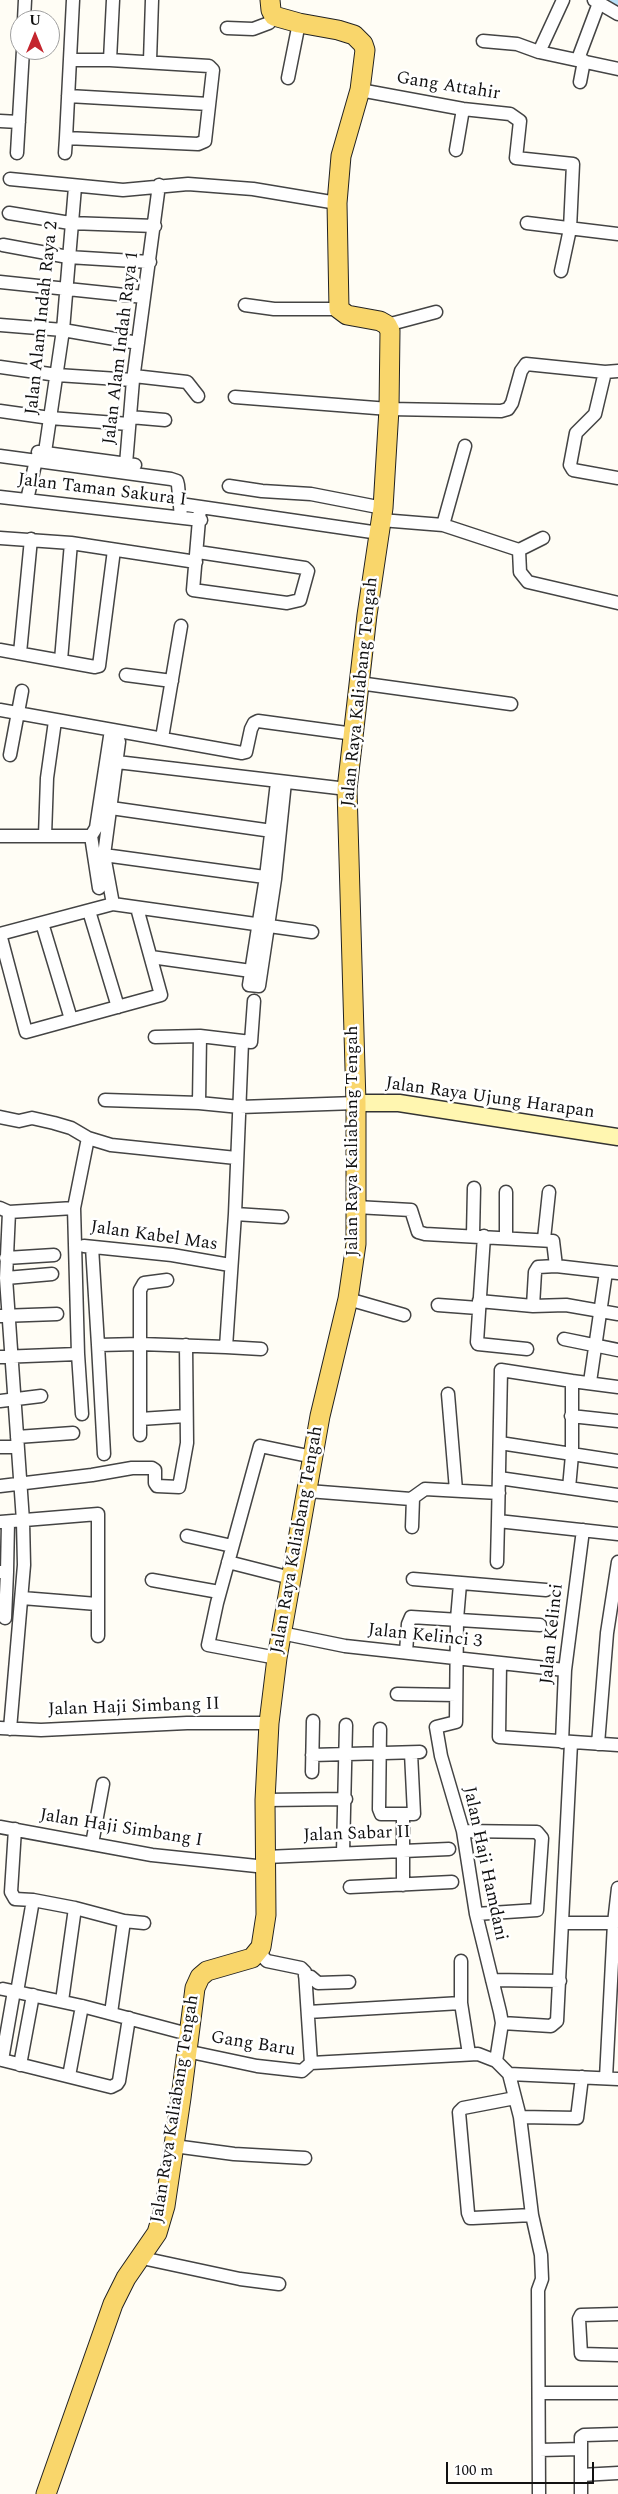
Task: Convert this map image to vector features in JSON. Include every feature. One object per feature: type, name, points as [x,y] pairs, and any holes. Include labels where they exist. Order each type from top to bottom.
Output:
[{"type":"main road","points":[[272,8],[299,23],[354,35],[363,44],[365,50],[360,90],[341,156],[337,203],[339,309],[347,315],[380,320],[387,325]]},
{"type":"main road","name":"Jalan Raya Kaliabang Tengah","points":[[46,2494],[113,2304],[126,2278],[142,2258],[157,2234],[165,2206],[194,1988],[200,1976],[207,1971],[252,1958],[261,1947],[266,1915],[265,1800],[269,1722],[277,1658],[320,1416],[348,1299],[356,1244],[356,1103],[347,789],[381,520],[389,409],[390,331],[387,325]]},
{"type":"street","points":[[65,153],[73,0]]},
{"type":"street","points":[[110,60],[112,0]]},
{"type":"street","points":[[150,62],[152,0]]},
{"type":"street","points":[[539,52],[563,0]]},
{"type":"street","points":[[580,82],[581,60],[597,2],[618,14]]},
{"type":"street","points":[[227,28],[253,29],[269,23],[272,8]]},
{"type":"street","points":[[288,78],[299,23]]},
{"type":"street","points":[[483,41],[517,44],[539,52],[617,65]]},
{"type":"street","points":[[18,153],[23,60]]},
{"type":"street","points":[[66,136],[201,144],[205,141],[212,67],[110,60],[70,60]]},
{"type":"street","name":"Gang Attahir","points":[[360,90],[463,109],[510,114],[516,117],[520,121],[516,158],[573,164],[570,229]]},
{"type":"street","points":[[68,96],[208,104]]},
{"type":"street","points":[[456,150],[463,109]]},
{"type":"street","points":[[0,122],[20,122]]},
{"type":"street","points":[[10,179],[75,187],[123,190],[159,185],[188,184],[253,189],[337,203]]},
{"type":"street","name":"Jalan Alam Indah Raya 1","points":[[40,456],[126,464],[138,343],[159,185]]},
{"type":"street","name":"Jalan Alam Indah Raya 2","points":[[27,500],[50,418],[57,375],[63,330],[70,223],[75,187]]},
{"type":"street","points":[[9,213],[70,223],[155,226]]},
{"type":"street","points":[[527,223],[618,234]]},
{"type":"street","points":[[561,271],[570,229]]},
{"type":"street","points":[[3,245],[68,257],[150,262]]},
{"type":"street","points":[[0,282],[66,290],[144,296]]},
{"type":"street","points":[[245,305],[274,309],[339,309]]},
{"type":"street","points":[[387,325],[436,312]]},
{"type":"street","points":[[0,324],[63,330],[138,343]]},
{"type":"street","points":[[235,397],[389,409],[501,411],[508,409],[512,403],[521,371],[526,364],[604,372],[618,371]]},
{"type":"street","points":[[0,367],[57,375],[187,382],[198,396]]},
{"type":"street","points":[[604,372],[595,414],[576,433],[570,465],[573,470],[618,478]]},
{"type":"street","points":[[0,411],[50,418],[166,420]]},
{"type":"street","points":[[443,525],[464,446]]},
{"type":"street","points":[[0,448],[171,479],[176,481],[178,485],[181,518]]},
{"type":"street","points":[[0,456],[40,456]]},
{"type":"street","points":[[126,464],[169,471]]},
{"type":"street","points":[[229,486],[262,491],[312,494],[381,520]]},
{"type":"street","name":"Jalan Taman Sakura I","points":[[0,497],[181,518],[200,514]]},
{"type":"street","points":[[180,504],[200,514],[381,520],[443,525],[519,550],[543,538]]},
{"type":"street","points":[[0,538],[30,539],[114,550],[197,557],[303,567],[308,571],[300,600],[287,603],[196,592],[192,588],[197,557],[200,514]]},
{"type":"street","points":[[20,653],[30,539]]},
{"type":"street","points":[[61,660],[71,543]]},
{"type":"street","points":[[0,650],[95,667],[100,664],[114,550]]},
{"type":"street","points":[[519,550],[520,572],[529,582],[618,603]]},
{"type":"street","points":[[162,738],[181,626]]},
{"type":"street","points":[[126,675],[172,681]]},
{"type":"street","points":[[360,683],[510,704]]},
{"type":"street","points":[[10,755],[22,691]]},
{"type":"street","points":[[0,710],[242,753],[246,752],[254,723],[258,721],[354,734]]},
{"type":"street","points":[[45,836],[47,778],[55,721]]},
{"type":"street","points":[[99,888],[91,836],[96,828],[111,730]]},
{"type":"street","points":[[113,904],[104,855],[119,742]]},
{"type":"street","points":[[117,762],[347,789]]},
{"type":"street","points":[[151,957],[251,971],[249,984],[259,986],[263,925],[281,782]]},
{"type":"street","points":[[111,808],[275,832]]},
{"type":"street","points":[[0,836],[91,836]]},
{"type":"street","points":[[104,855],[270,878]]},
{"type":"street","points":[[137,908],[161,995],[26,1032],[0,934],[113,904],[312,932]]},
{"type":"street","points":[[89,911],[118,1007]]},
{"type":"street","points":[[42,923],[71,1019]]},
{"type":"street","points":[[155,1037],[200,1036],[250,1043],[252,1040],[254,1001]]},
{"type":"street","points":[[199,1103],[200,1036]]},
{"type":"street","points":[[226,1347],[230,1265],[235,1214],[242,1042]]},
{"type":"street","points":[[105,1100],[199,1103],[240,1107],[356,1103]]},
{"type":"street","name":"Jalan Raya Ujung Harapan","points":[[356,1103],[399,1102],[618,1137]]},
{"type":"street","points":[[0,1117],[19,1121],[32,1118],[54,1123],[72,1128],[88,1138],[111,1145],[236,1158]]},
{"type":"street","points":[[82,1414],[78,1354],[74,1208],[88,1138]]},
{"type":"street","points":[[474,1188],[478,1236],[479,1305],[476,1339],[478,1344],[527,1349]]},
{"type":"street","points":[[506,1192],[506,1237]]},
{"type":"street","points":[[544,1240],[549,1192]]},
{"type":"street","points":[[356,1207],[411,1210],[417,1229],[422,1234],[506,1237],[555,1242],[556,1266]]},
{"type":"street","points":[[5,1729],[22,1598],[23,1520],[15,1400],[6,1357],[4,1316],[5,1210],[74,1208]]},
{"type":"street","points":[[235,1214],[282,1217]]},
{"type":"street","name":"Jalan Kabel Mas","points":[[74,1244],[172,1255],[230,1265]]},
{"type":"street","points":[[92,1247],[104,1454]]},
{"type":"street","points":[[4,1267],[54,1255]]},
{"type":"street","points":[[533,1306],[536,1269],[556,1266],[612,1273],[600,1311],[590,1382]]},
{"type":"street","points":[[4,1267],[52,1274]]},
{"type":"street","points":[[140,1435],[142,1284],[167,1280]]},
{"type":"street","points":[[348,1299],[404,1315]]},
{"type":"street","points":[[438,1305],[566,1305],[618,1314]]},
{"type":"street","points":[[4,1316],[57,1314]]},
{"type":"street","points":[[564,1339],[618,1350]]},
{"type":"street","points":[[98,1345],[186,1345],[261,1349]]},
{"type":"street","points":[[0,1486],[20,1485],[132,1468],[152,1468],[156,1472],[155,1483],[157,1486],[177,1488],[183,1474],[187,1443],[186,1345]]},
{"type":"street","points":[[6,1357],[78,1354]]},
{"type":"street","points":[[497,1562],[501,1370],[618,1387]]},
{"type":"street","points":[[569,1488],[572,1454],[572,1381]]},
{"type":"street","points":[[448,1394],[456,1490]]},
{"type":"street","points":[[0,1401],[41,1396]]},
{"type":"street","points":[[140,1419],[186,1416]]},
{"type":"street","points":[[571,1416],[618,1422]]},
{"type":"street","points":[[0,1447],[17,1442],[73,1433]]},
{"type":"street","points":[[500,1443],[618,1462]]},
{"type":"street","points":[[277,1658],[208,1645],[232,1546],[260,1446],[313,1457]]},
{"type":"street","points":[[499,1478],[618,1496]]},
{"type":"street","points":[[308,1491],[413,1498],[425,1489],[499,1492]]},
{"type":"street","points":[[412,1527],[413,1498]]},
{"type":"street","points":[[19,1620],[3,1618],[4,1522],[98,1514],[98,1636]]},
{"type":"street","points":[[498,1521],[618,1534]]},
{"type":"street","name":"Jalan Kelinci","points":[[502,2023],[555,2024],[560,1981],[562,1923],[566,1742],[565,1670],[583,1530]]},
{"type":"street","points":[[187,1536],[232,1546]]},
{"type":"street","points":[[228,1562],[291,1578]]},
{"type":"street","points":[[598,1744],[607,1633],[618,1562]]},
{"type":"street","points":[[413,1579],[546,1590]]},
{"type":"street","points":[[152,1580],[220,1592]]},
{"type":"street","name":"Jalan Haji Hamdani","points":[[460,1584],[457,1619],[456,1722],[436,1728],[441,1756],[463,1831],[476,1914],[502,2023],[496,2061]]},
{"type":"street","points":[[22,1598],[97,1604]]},
{"type":"street","points":[[406,1652],[410,1617],[540,1625]]},
{"type":"street","name":"Jalan Kelinci 3","points":[[281,1633],[345,1646],[565,1670]]},
{"type":"street","points":[[500,1664],[499,1737],[618,1745]]},
{"type":"street","points":[[397,1694],[456,1695]]},
{"type":"street","points":[[312,1772],[313,1721]]},
{"type":"street","name":"Jalan Haji Simbang II","points":[[5,1729],[269,1722]]},
{"type":"street","points":[[343,1853],[346,1799],[346,1725]]},
{"type":"street","points":[[312,1754],[380,1754],[415,1752],[414,1812],[412,1815],[384,1815],[379,1812],[380,1754],[380,1729]]},
{"type":"street","points":[[92,1844],[103,1784]]},
{"type":"street","points":[[265,1800],[346,1799]]},
{"type":"street","points":[[403,1815],[405,1850],[403,1885]]},
{"type":"street","name":"Jalan Haji Simbang I","points":[[0,1827],[152,1855],[266,1862]]},
{"type":"street","points":[[15,1829],[11,1892],[14,1899],[33,1900],[75,1908],[124,1921],[144,1923]]},
{"type":"street","points":[[463,1831],[537,1832],[542,1838],[538,1910],[476,1914]]},
{"type":"street","name":"Jalan Sabar II","points":[[266,1862],[343,1853],[449,1849]]},
{"type":"street","points":[[350,1887],[452,1882]]},
{"type":"street","points":[[509,2074],[612,2079],[616,1938],[614,1923],[618,1888]]},
{"type":"street","points":[[33,1900],[11,1990],[2,2060],[111,2087],[117,2084],[129,2018]]},
{"type":"street","points":[[62,2001],[75,1908]]},
{"type":"street","points":[[111,2013],[124,1921]]},
{"type":"street","points":[[562,1923],[614,1923]]},
{"type":"street","points":[[261,1947],[262,1957],[267,1961],[301,1968],[305,1976],[311,2063],[478,2054],[496,2061],[509,2074],[520,2117],[532,2215],[541,2255],[542,2279],[538,2290],[539,2489]]},
{"type":"street","points":[[461,1961],[461,2004],[469,2054]]},
{"type":"street","points":[[305,1976],[311,1976],[318,1983],[349,1982]]},
{"type":"street","points":[[492,1980],[560,1981]]},
{"type":"street","points":[[11,1990],[129,2018],[187,2042]]},
{"type":"street","points":[[20,2065],[33,1995]]},
{"type":"street","points":[[308,2012],[461,2004]]},
{"type":"street","points":[[69,2076],[82,2006]]},
{"type":"street","name":"Gang Baru","points":[[187,2042],[257,2066],[302,2071],[311,2063]]},
{"type":"street","points":[[520,2117],[577,2118],[582,2077]]},
{"type":"street","points":[[515,2098],[463,2108],[459,2112],[468,2213],[470,2218],[532,2215]]},
{"type":"street","points":[[174,2146],[234,2154],[305,2158]]},
{"type":"street","points":[[142,2258],[240,2279],[279,2284]]},
{"type":"street","points":[[618,2304],[618,2314],[579,2316],[580,2354],[618,2355]]},
{"type":"street","points":[[539,2393],[618,2393]]},
{"type":"street","points":[[581,2494],[582,2436],[618,2434]]},
{"type":"street","points":[[539,2450],[581,2449]]},
{"type":"street","points":[[581,2475],[618,2473]]}]
